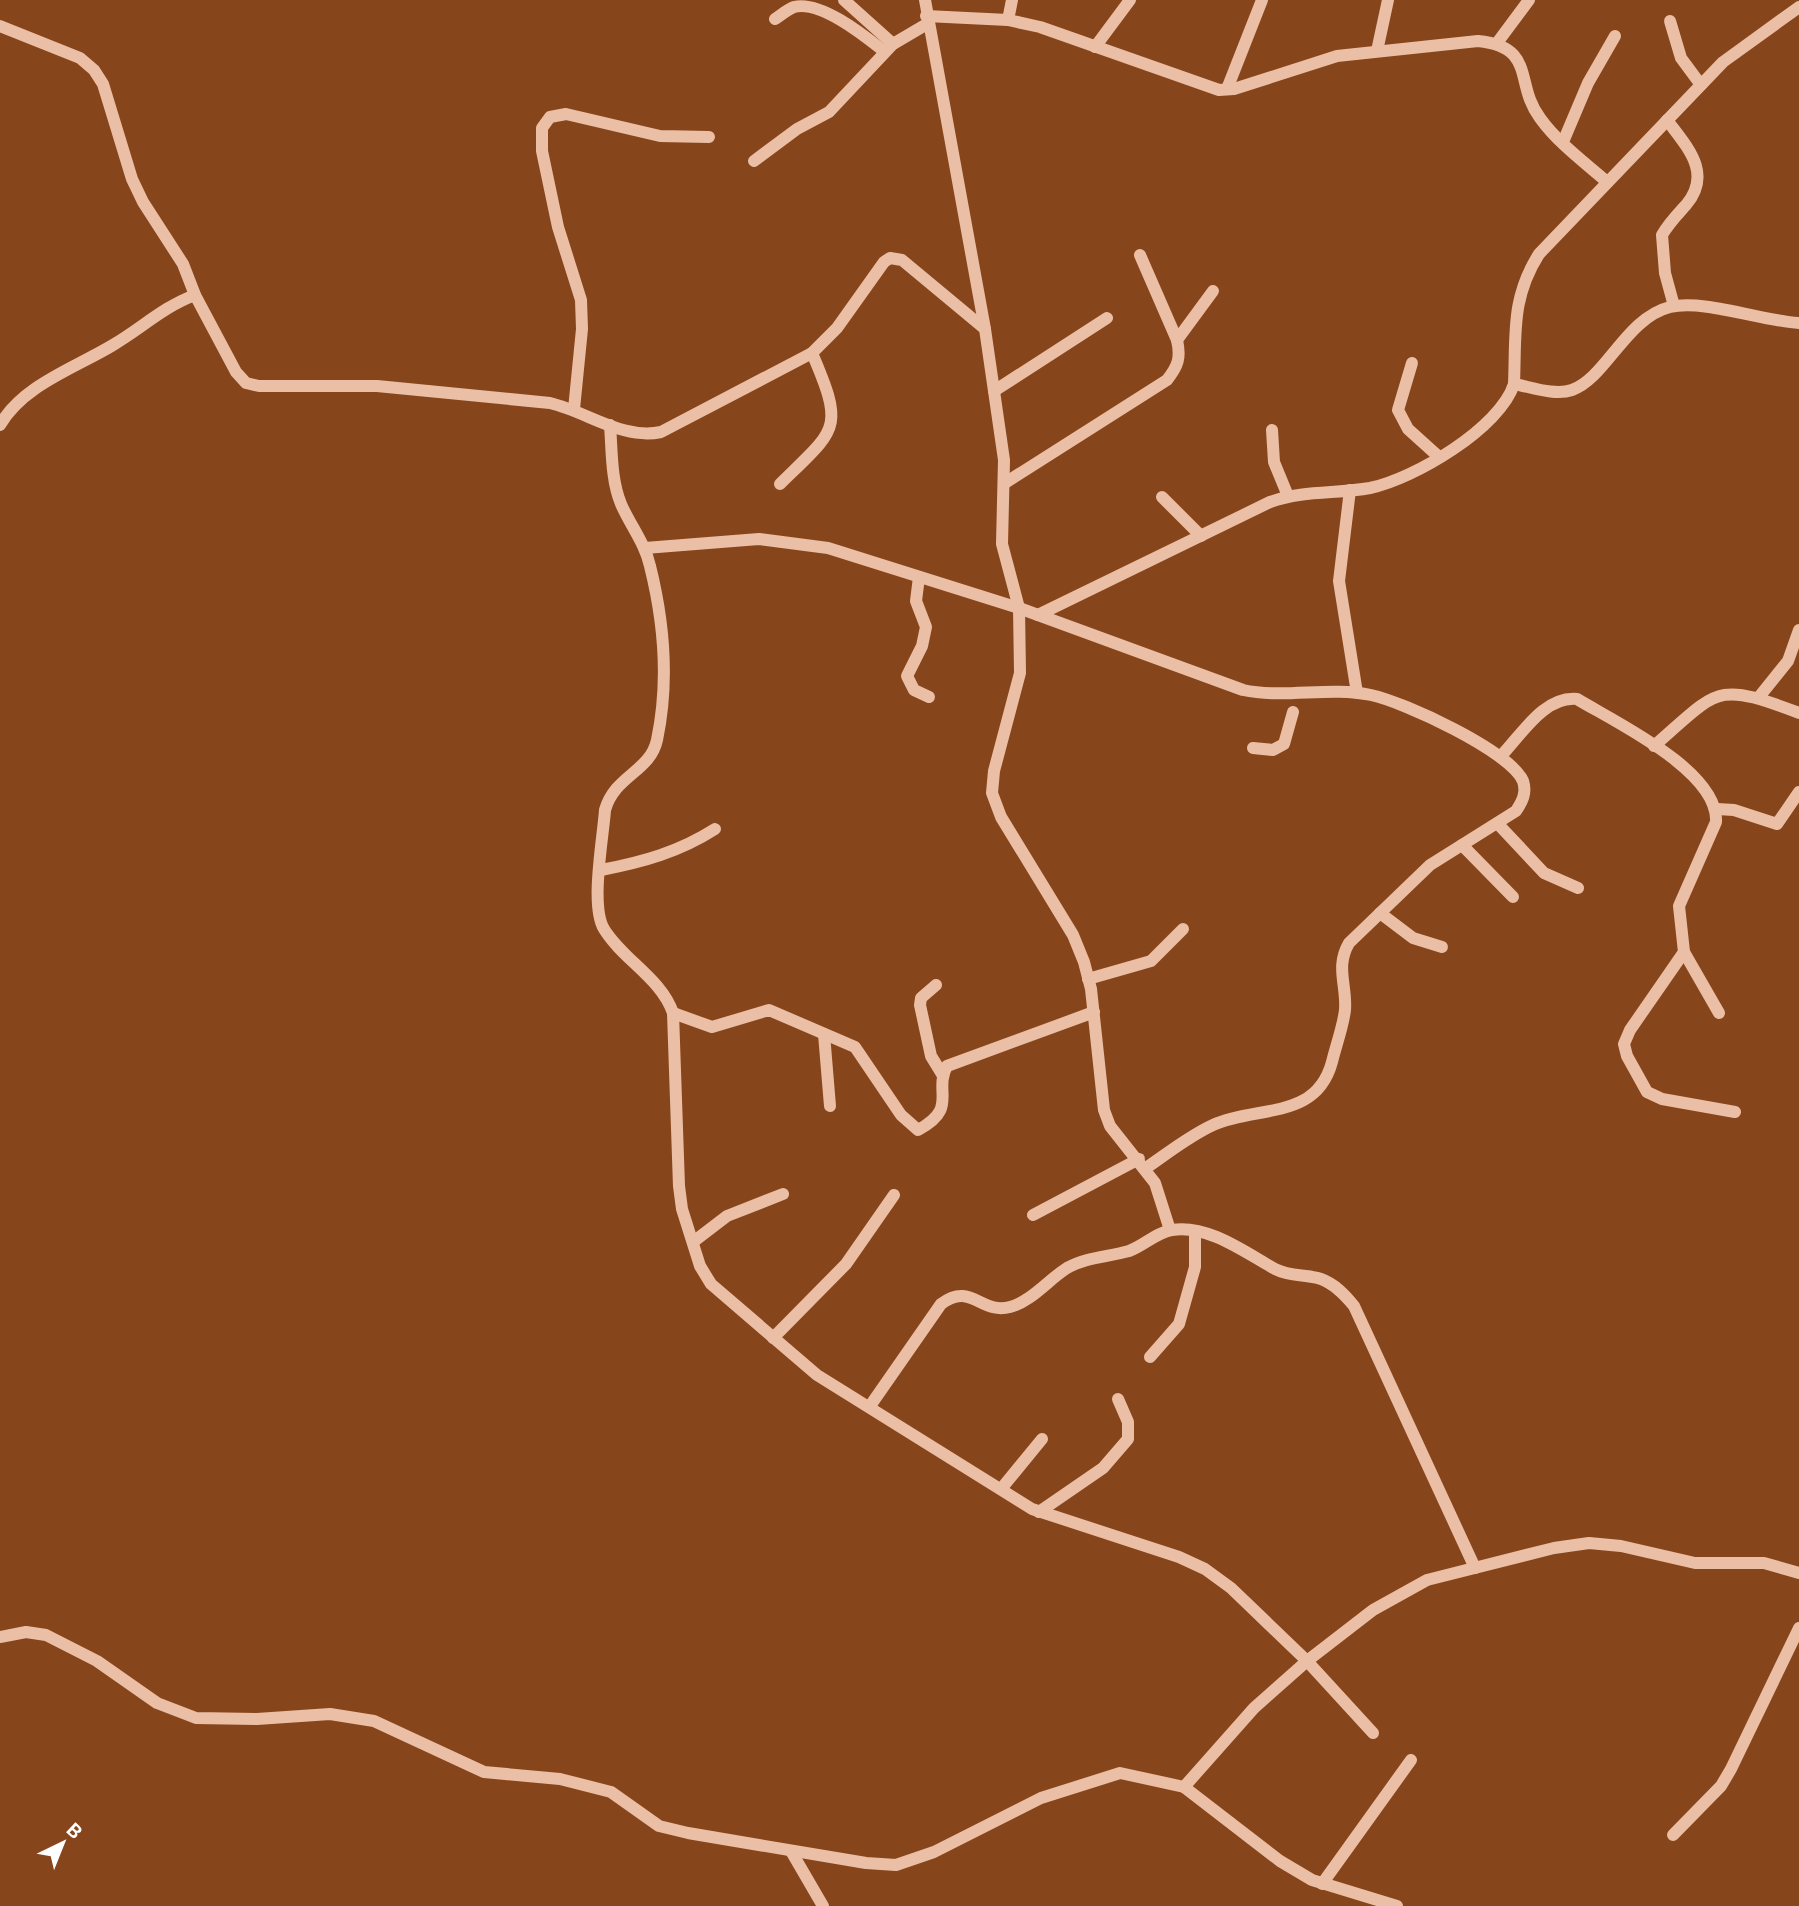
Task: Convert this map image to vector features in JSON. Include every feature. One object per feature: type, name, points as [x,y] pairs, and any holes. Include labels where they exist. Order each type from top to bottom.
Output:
[{"type":"street","points":[[844,0],[889,48]]},
{"type":"street","points":[[925,0],[926,20],[985,329],[1005,483],[1002,544],[1019,608],[1020,673],[994,771],[992,793],[1001,817],[1073,935],[1088,979],[1094,1012],[1104,1110],[1110,1126],[1155,1183],[1170,1230]]},
{"type":"street","points":[[1009,20],[1012,0]]},
{"type":"street","points":[[1095,47],[1130,0]]},
{"type":"street","points":[[1227,89],[1262,0]]},
{"type":"street","points":[[1377,51],[1388,0]]},
{"type":"street","points":[[1497,43],[1529,0]]},
{"type":"street","points":[[775,19],[794,7],[813,9],[840,19],[889,48]]},
{"type":"street","points":[[1038,615],[1288,496],[1389,483],[1465,441],[1498,412],[1510,395],[1514,384],[1517,300],[1525,276],[1539,254],[1606,182],[1744,44],[1799,7]]},
{"type":"street","points":[[754,161],[797,129],[829,113],[889,48],[926,20],[1009,20],[1040,27],[1203,87],[1227,89],[1337,56],[1478,41],[1497,43],[1512,51],[1522,65],[1531,102],[1538,116],[1606,182]]},
{"type":"street","points":[[1670,21],[1681,58],[1701,85]]},
{"type":"street","points":[[0,26],[80,58],[94,70],[103,84],[132,179],[183,264],[195,295],[236,372],[246,383],[259,386],[377,386],[550,403],[574,409],[610,425],[643,435],[661,432],[812,353],[837,328],[884,262],[890,258],[902,260],[985,329]]},
{"type":"street","points":[[1563,142],[1588,83],[1615,36]]},
{"type":"street","points":[[574,409],[582,329],[581,300],[558,227],[542,151],[542,128],[550,117],[566,114],[660,136],[709,137]]},
{"type":"street","points":[[1667,120],[1694,157],[1700,172],[1693,193],[1662,235],[1665,273],[1674,306]]},
{"type":"street","points":[[1005,483],[1167,380],[1178,366],[1180,354],[1177,340],[1140,255]]},
{"type":"street","points":[[1177,340],[1213,291]]},
{"type":"street","points":[[0,425],[6,414],[43,384],[116,344],[174,303],[195,295]]},
{"type":"street","points":[[1514,384],[1557,391],[1572,390],[1584,383],[1654,312],[1674,306],[1695,306],[1799,323]]},
{"type":"street","points":[[994,391],[1107,318]]},
{"type":"street","points":[[780,484],[822,443],[832,428],[830,396],[812,353]]},
{"type":"street","points":[[1412,363],[1398,410],[1408,429],[1438,457]]},
{"type":"street","points":[[610,425],[616,490],[645,548],[664,645],[657,741],[643,765],[620,782],[610,795],[605,810],[598,912],[603,929],[660,989],[673,1013],[679,1186],[700,1266],[711,1284],[817,1375],[1039,1512],[1180,1557],[1205,1569],[1231,1588],[1307,1661],[1373,1733]]},
{"type":"street","points":[[1272,430],[1274,462],[1288,496]]},
{"type":"street","points":[[1350,490],[1339,581],[1357,693]]},
{"type":"street","points":[[1162,497],[1201,536]]},
{"type":"street","points":[[645,548],[759,539],[828,548],[1019,608],[1243,690],[1295,703],[1357,693],[1374,695],[1434,720],[1502,756],[1513,766],[1524,783],[1524,797],[1516,811],[1418,874],[1349,943],[1342,954],[1340,969],[1345,1014],[1328,1077],[1315,1094],[1297,1105],[1216,1124],[1142,1164],[1032,1215]]},
{"type":"street","points":[[919,577],[916,601],[926,628],[922,646],[907,676],[914,690],[929,697]]},
{"type":"street","points":[[1759,697],[1788,661],[1799,630]]},
{"type":"street","points":[[1654,746],[1707,699],[1720,694],[1759,697],[1799,713]]},
{"type":"street","points":[[1502,756],[1552,702],[1564,698],[1577,699],[1654,746],[1700,783],[1717,809],[1716,822],[1679,906],[1684,952],[1719,1013]]},
{"type":"street","points":[[1253,748],[1273,750],[1284,744],[1295,703]]},
{"type":"street","points":[[1717,809],[1734,810],[1777,824],[1799,792]]},
{"type":"street","points":[[1498,824],[1544,873],[1578,888]]},
{"type":"street","points":[[601,870],[642,863],[685,848],[715,829]]},
{"type":"street","points":[[1462,845],[1513,897]]},
{"type":"street","points":[[1380,913],[1413,938],[1442,947]]},
{"type":"street","points":[[1088,979],[1151,961],[1183,929]]},
{"type":"street","points":[[1684,952],[1630,1030],[1625,1044],[1627,1056],[1647,1092],[1662,1099],[1735,1112]]},
{"type":"street","points":[[673,1013],[712,1027],[769,1010],[855,1047],[901,1115],[918,1129],[941,1111],[944,1103],[942,1074],[931,1056],[920,1005],[921,998],[936,985]]},
{"type":"street","points":[[942,1074],[947,1066],[956,1060],[1094,1012]]},
{"type":"street","points":[[824,1034],[830,1106]]},
{"type":"street","points":[[692,1242],[707,1228],[727,1216],[783,1194]]},
{"type":"street","points":[[773,1338],[846,1264],[894,1195]]},
{"type":"street","points":[[870,1406],[940,1304],[952,1296],[964,1294],[993,1307],[1007,1308],[1021,1303],[1075,1265],[1129,1250],[1170,1230],[1227,1240],[1290,1275],[1321,1279],[1338,1289],[1354,1306],[1475,1568]]},
{"type":"street","points":[[1150,1357],[1179,1324],[1195,1267],[1195,1233]]},
{"type":"street","points":[[1039,1512],[1103,1468],[1128,1439],[1128,1422],[1118,1399]]},
{"type":"street","points":[[1001,1489],[1042,1439]]},
{"type":"street","points":[[1184,1787],[1254,1707],[1307,1661],[1401,1593],[1427,1580],[1588,1543],[1621,1546],[1695,1563],[1764,1563],[1799,1573]]},
{"type":"street","points":[[1673,1835],[1721,1786],[1799,1628]]},
{"type":"street","points":[[0,1637],[26,1632],[46,1635],[97,1661],[157,1703],[196,1718],[257,1719],[330,1714],[374,1721],[484,1773],[573,1782],[611,1792],[659,1826],[791,1851],[895,1865],[934,1852],[1041,1798],[1120,1773],[1184,1787],[1280,1861],[1322,1884],[1397,1906]]},
{"type":"street","points":[[1322,1884],[1410,1760]]},
{"type":"street","points":[[791,1851],[822,1906]]}]
